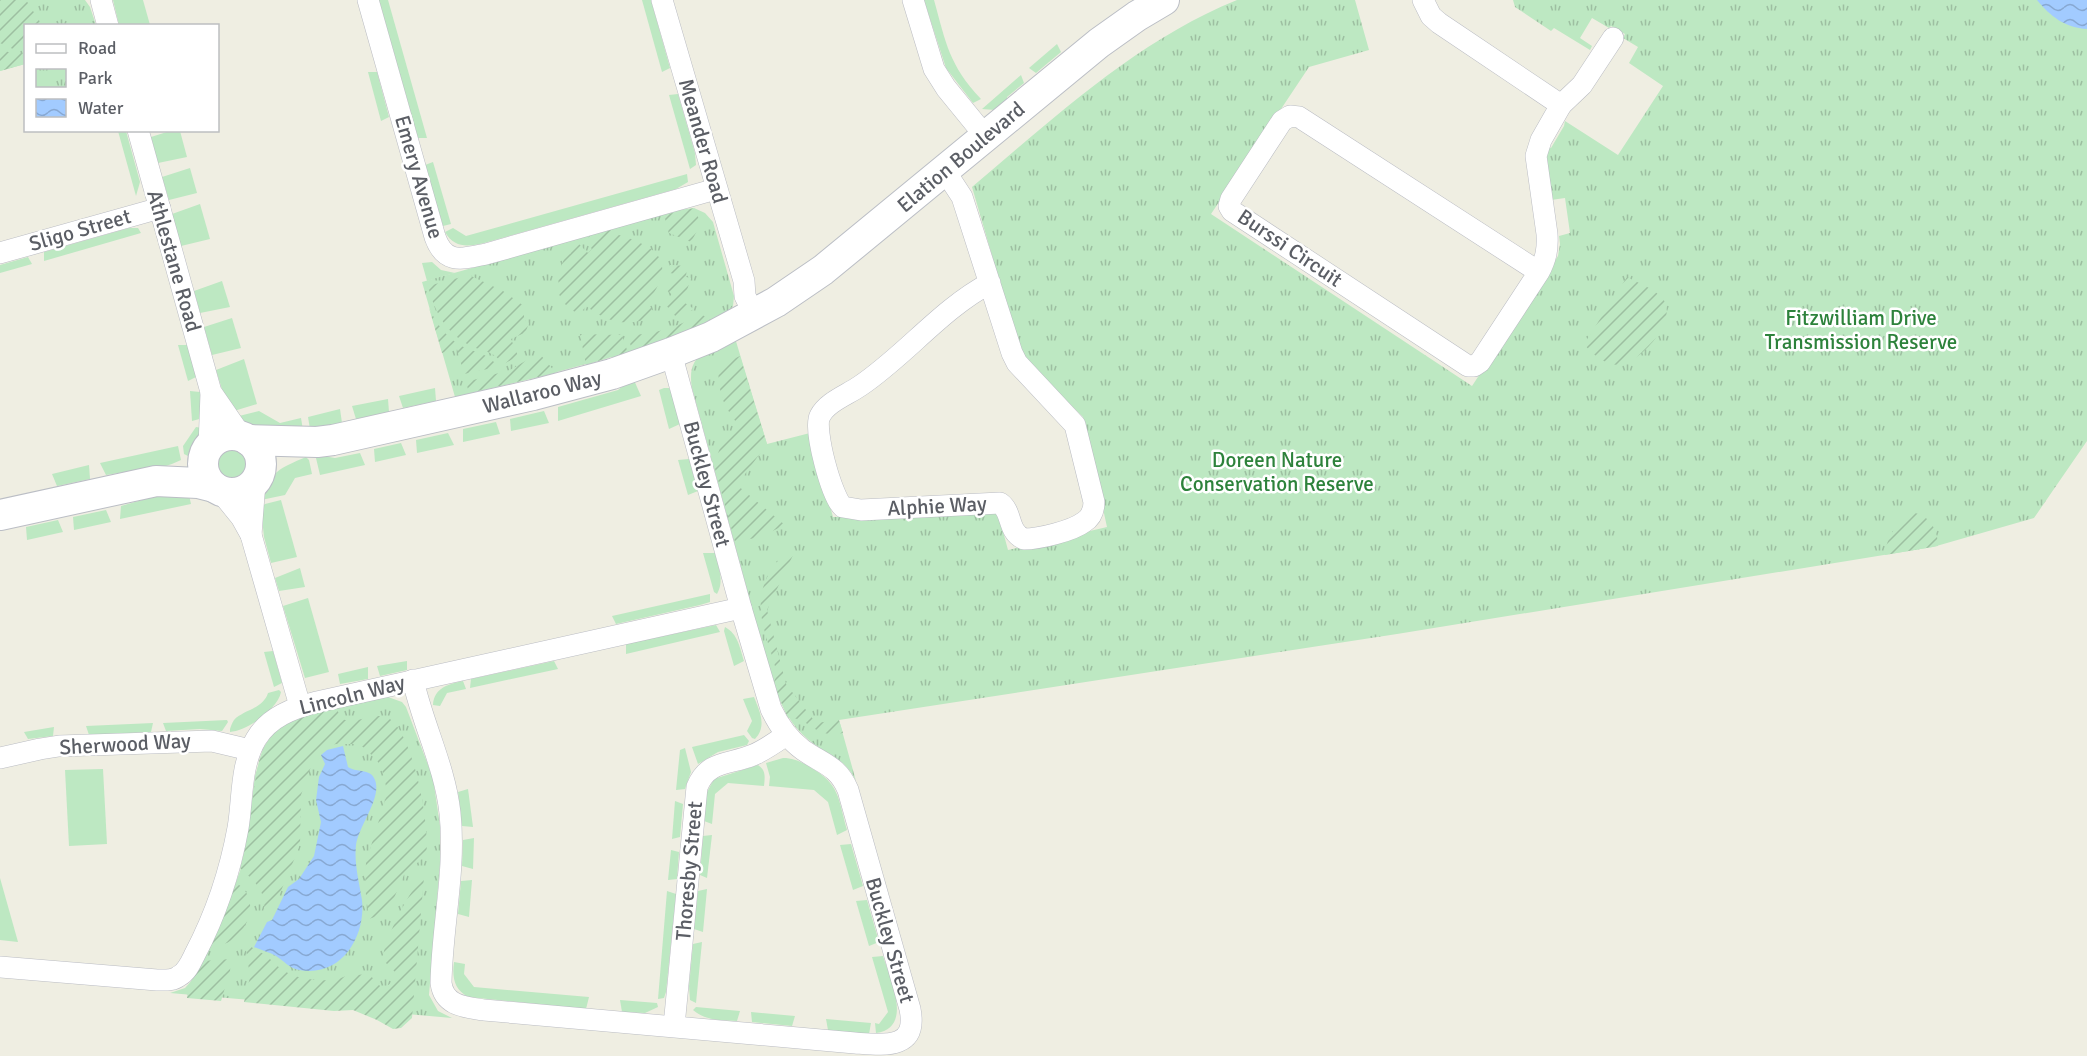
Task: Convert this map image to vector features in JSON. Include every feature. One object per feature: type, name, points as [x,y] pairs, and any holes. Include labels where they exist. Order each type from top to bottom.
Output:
[{"type":"street","points":[[101,0],[107,24]]},
{"type":"street","name":"Emery Avenue","points":[[368,0],[435,237],[441,250],[448,257],[460,259],[486,254],[716,189]]},
{"type":"street","name":"Meander Road","points":[[662,0],[744,281],[753,291],[758,312]]},
{"type":"street","points":[[913,0],[934,69],[946,88],[986,136]]},
{"type":"street","name":"Elation Boulevard","points":[[758,312],[823,270],[1100,43],[1164,0]]},
{"type":"street","points":[[1423,0],[1431,16],[1439,23],[1561,105]]},
{"type":"street","name":"Burssi Circuit","points":[[1539,272],[1299,117],[1290,116],[1282,121],[1231,199],[1229,206],[1232,211],[1468,366],[1474,366],[1480,362],[1539,272],[1545,260],[1548,247],[1536,156],[1537,148],[1561,105],[1582,85],[1613,38]]},
{"type":"street","name":"Athlestane Road","points":[[139,132],[211,392],[207,449]]},
{"type":"street","name":"Alphie Way","points":[[945,171],[962,197],[1017,363],[1071,420],[1078,432],[1094,510],[1090,517],[1076,526],[1024,539],[1018,537],[1013,531],[1007,511],[1000,503],[861,510],[843,507],[835,497],[818,436],[818,419],[822,412],[867,381],[968,297],[990,283]]},
{"type":"street","name":"Sligo Street","points":[[0,253],[159,208]]},
{"type":"street","name":"Wallaroo Way","points":[[245,439],[317,442],[371,433],[533,395],[612,374],[672,353],[711,337],[758,312]]},
{"type":"street","name":"Buckley Street","points":[[413,680],[423,719],[442,774],[450,812],[452,853],[441,974],[442,989],[448,1000],[459,1006],[475,1009],[880,1045],[903,1040],[910,1032],[911,1016],[905,990],[848,790],[840,774],[806,752],[786,735],[777,722],[769,703],[672,353]]},
{"type":"street","name":"Athlestane Road","points":[[211,392],[245,439]]},
{"type":"street","points":[[156,482],[224,436],[245,439],[259,453],[261,462],[256,480],[251,535]]},
{"type":"street","name":"Wallaroo Way","points":[[256,480],[285,456],[317,442]]},
{"type":"street","points":[[207,449],[203,461],[207,479],[241,518],[251,535],[300,706]]},
{"type":"street","points":[[0,515],[156,482],[198,483],[229,493],[248,488],[256,480]]},
{"type":"street","name":"Lincoln Way","points":[[0,967],[157,980],[173,979],[183,974],[204,936],[223,889],[238,830],[244,774],[250,750],[267,725],[276,717],[300,706],[741,608]]},
{"type":"street","name":"Thoresby Street","points":[[674,1026],[697,787],[704,773],[711,768],[757,753],[786,735]]},
{"type":"street","name":"Sherwood Way","points":[[0,758],[40,748],[59,746],[197,741],[226,743],[250,750]]},
{"type":"green space","points":[[0,0],[85,0],[96,24],[24,24],[24,64],[0,71]]},
{"type":"green space","points":[[0,0],[26,0],[41,24],[24,24],[24,49],[13,49],[0,43]]},
{"type":"green space","points":[[113,0],[143,0],[150,24],[119,24]]},
{"type":"green space","points":[[379,0],[388,0],[427,138],[418,138]]},
{"type":"green space","points":[[642,0],[651,0],[670,68],[662,72]]},
{"type":"green space","points":[[924,0],[934,0],[955,64],[981,99],[973,103],[946,68]]},
{"type":"green space","points":[[1237,0],[1355,0],[1369,50],[1309,67],[1211,214],[1472,386],[1558,256],[1559,236],[1570,233],[1565,198],[1551,200],[1545,154],[1548,146],[1551,148],[1565,121],[1618,155],[1663,86],[1629,63],[1638,47],[1623,38],[1625,34],[1592,18],[1580,38],[1592,46],[1590,50],[1554,28],[1551,31],[1515,7],[1513,0],[2087,0],[2087,441],[2034,518],[1933,547],[1397,634],[839,720],[856,781],[842,762],[810,741],[796,727],[786,712],[771,678],[692,388],[692,367],[696,360],[708,350],[735,338],[767,444],[810,433],[833,517],[998,513],[1008,550],[1107,527],[1083,417],[1022,358],[972,187],[1065,108],[1130,59],[1200,17]]},
{"type":"green space","points":[[1057,44],[1061,52],[1036,73],[1029,68]]},
{"type":"green space","points":[[0,49],[11,53],[24,53],[24,64],[0,71]]},
{"type":"green space","points":[[368,72],[377,72],[389,117],[381,121]]},
{"type":"green space","points":[[1021,75],[1024,83],[1007,97],[1007,105],[995,110],[982,109]]},
{"type":"green space","points":[[678,94],[695,153],[696,165],[690,169],[669,95]]},
{"type":"green space","points":[[118,132],[126,132],[140,182],[136,196]]},
{"type":"green space","points":[[167,132],[180,132],[187,157],[158,163],[151,137]]},
{"type":"green space","points":[[433,162],[451,224],[443,226],[425,165]]},
{"type":"green space","points":[[190,168],[197,193],[169,200],[162,177]]},
{"type":"green space","points":[[687,174],[688,182],[676,189],[484,243],[457,244],[445,232],[453,228],[466,236]]},
{"type":"green space","points":[[200,204],[210,239],[181,246],[172,214]]},
{"type":"green space","points":[[694,208],[705,213],[713,222],[734,296],[733,306],[723,318],[623,359],[611,357],[455,397],[422,282],[678,210]]},
{"type":"green space","points":[[694,208],[702,226],[691,242],[669,233],[664,215]]},
{"type":"green space","points":[[129,228],[138,228],[141,233],[44,261],[44,252]]},
{"type":"green space","points":[[615,228],[619,235],[646,246],[660,259],[661,278],[647,303],[657,316],[637,322],[620,322],[603,317],[586,306],[580,314],[568,307],[560,296],[556,287],[559,286],[557,270],[560,270],[566,253],[570,254],[577,242],[588,253],[592,249],[586,243],[590,235]]},
{"type":"green space","points":[[28,257],[32,264],[0,273],[0,265]]},
{"type":"green space","points":[[432,262],[441,270],[455,273],[427,281],[422,263]]},
{"type":"green space","points":[[670,265],[687,266],[686,277],[691,278],[686,293],[690,296],[685,303],[694,309],[677,318],[665,304],[672,294],[666,290],[671,279],[674,280],[675,274],[670,273]]},
{"type":"green space","points":[[469,275],[503,291],[524,306],[524,320],[529,323],[524,336],[522,334],[511,339],[518,356],[502,365],[493,354],[471,346],[455,335],[443,321],[434,305],[428,286]]},
{"type":"green space","points":[[1627,277],[1651,289],[1663,299],[1667,308],[1666,318],[1662,329],[1646,349],[1628,362],[1614,365],[1599,358],[1584,344]]},
{"type":"green space","points":[[222,281],[230,307],[200,313],[194,291]]},
{"type":"green space","points":[[429,308],[438,324],[450,338],[465,348],[491,359],[497,367],[464,374],[457,349],[442,353]]},
{"type":"green space","points":[[701,314],[715,323],[633,352],[627,335],[647,334],[666,329]]},
{"type":"green space","points":[[232,318],[241,348],[212,355],[204,327]]},
{"type":"green space","points":[[580,334],[622,335],[628,353],[623,359],[611,357],[586,365]]},
{"type":"green space","points":[[178,345],[187,345],[196,377],[188,381]]},
{"type":"green space","points":[[539,353],[556,373],[469,393],[466,382],[510,370]]},
{"type":"green space","points":[[740,356],[767,444],[737,485],[785,525],[760,537],[735,542],[714,465],[723,439],[740,427],[723,399],[719,385],[718,366]]},
{"type":"green space","points":[[244,359],[257,404],[234,411],[225,399],[216,370]]},
{"type":"green space","points":[[633,378],[641,396],[558,421],[558,407],[618,390]]},
{"type":"green space","points":[[435,388],[436,401],[403,408],[399,396]]},
{"type":"green space","points":[[669,388],[671,392],[680,424],[669,429],[659,390]]},
{"type":"green space","points":[[190,391],[200,392],[203,418],[192,421]]},
{"type":"green space","points":[[388,399],[389,412],[356,419],[352,406]]},
{"type":"green space","points":[[340,409],[342,423],[310,429],[308,417]]},
{"type":"green space","points":[[259,411],[280,423],[301,418],[303,430],[250,431],[239,416]]},
{"type":"green space","points":[[544,411],[549,423],[511,431],[510,419]]},
{"type":"green space","points":[[496,422],[500,434],[463,442],[463,429]]},
{"type":"green space","points":[[196,427],[202,428],[197,447],[188,456],[184,454],[183,446]]},
{"type":"green space","points":[[448,433],[454,445],[417,453],[416,440]]},
{"type":"green space","points":[[401,443],[406,455],[375,462],[374,449]]},
{"type":"green space","points":[[178,446],[181,460],[163,467],[106,475],[100,463]]},
{"type":"green space","points":[[232,450],[238,451],[246,459],[246,471],[238,479],[232,480],[226,479],[218,471],[217,465],[218,459],[226,451]]},
{"type":"green space","points":[[360,453],[365,465],[320,475],[316,458],[318,455],[335,458]]},
{"type":"green space","points":[[306,457],[309,460],[312,474],[295,478],[285,495],[261,500],[268,483],[277,472]]},
{"type":"green space","points":[[689,459],[698,491],[688,495],[678,460]]},
{"type":"green space","points":[[89,465],[90,479],[57,486],[52,474]]},
{"type":"green space","points":[[151,493],[189,495],[191,504],[120,519],[121,506],[142,500]]},
{"type":"green space","points":[[281,500],[297,557],[271,563],[264,537],[261,508],[265,504]]},
{"type":"green space","points":[[106,510],[111,522],[74,530],[73,517]]},
{"type":"green space","points":[[1915,513],[1925,517],[1932,525],[1937,535],[1938,546],[1885,555],[1887,543],[1898,524]]},
{"type":"green space","points":[[58,520],[63,532],[27,540],[26,527]]},
{"type":"green space","points":[[793,549],[794,553],[767,610],[786,684],[816,723],[839,720],[843,733],[825,733],[801,720],[788,718],[773,684],[776,670],[762,620],[761,596],[772,568],[782,556]]},
{"type":"green space","points":[[703,553],[715,553],[721,579],[717,594],[714,592]]},
{"type":"green space","points":[[300,568],[305,587],[279,591],[275,578]]},
{"type":"green space","points":[[710,594],[710,602],[616,624],[612,616]]},
{"type":"green space","points":[[308,598],[329,672],[305,678],[283,606]]},
{"type":"green space","points":[[716,625],[720,632],[626,654],[626,644]]},
{"type":"green space","points":[[725,627],[736,637],[744,661],[734,666],[724,631]]},
{"type":"green space","points":[[273,651],[282,683],[274,687],[264,652]]},
{"type":"green space","points":[[407,661],[407,670],[380,676],[377,666]]},
{"type":"green space","points":[[554,661],[558,669],[470,688],[471,679]]},
{"type":"green space","points":[[368,667],[368,679],[340,684],[338,674]]},
{"type":"green space","points":[[463,681],[466,689],[447,693],[440,706],[433,705],[439,691],[447,685]]},
{"type":"green space","points":[[279,690],[281,692],[279,699],[261,718],[245,728],[230,732],[234,720],[262,703],[268,693]]},
{"type":"green space","points":[[388,697],[402,702],[406,707],[433,778],[440,826],[440,864],[429,995],[438,1011],[452,1018],[170,993],[185,988],[194,978],[221,923],[240,871],[246,845],[255,776],[263,749],[268,741],[276,732],[303,715]]},
{"type":"green space","points":[[754,697],[762,724],[755,739],[747,731],[752,721],[743,699]]},
{"type":"green space","points":[[336,708],[342,719],[354,720],[383,716],[397,726],[412,760],[423,803],[426,855],[404,875],[388,912],[369,919],[365,887],[366,862],[387,791],[383,773],[378,762],[358,744],[327,746],[315,755],[301,795],[300,844],[296,855],[275,905],[262,916],[263,895],[256,883],[240,868],[256,775],[263,750],[277,730],[289,722],[304,715]]},
{"type":"green space","points":[[227,720],[222,731],[200,729],[166,731],[163,723]]},
{"type":"green space","points":[[153,723],[151,732],[89,735],[86,726]]},
{"type":"green space","points":[[54,727],[53,736],[28,739],[24,732]]},
{"type":"green space","points":[[744,735],[749,741],[747,745],[718,752],[698,764],[692,747]]},
{"type":"green space","points":[[685,748],[691,772],[685,789],[676,790],[680,750]]},
{"type":"green space","points":[[783,758],[810,767],[833,786],[847,830],[837,835],[828,802],[814,790],[769,786],[770,777],[766,763]]},
{"type":"green space","points":[[758,765],[764,771],[764,786],[728,783],[715,794],[712,824],[704,821],[706,794],[714,779]]},
{"type":"green space","points":[[103,769],[107,844],[69,846],[65,770]]},
{"type":"green space","points":[[468,789],[473,827],[462,826],[458,792]]},
{"type":"green space","points":[[675,801],[683,804],[680,837],[672,839]]},
{"type":"green space","points":[[712,835],[707,878],[700,875],[703,836]]},
{"type":"green space","points":[[474,838],[473,869],[462,866],[463,840]]},
{"type":"green space","points":[[851,844],[863,886],[853,890],[840,845]]},
{"type":"green space","points":[[671,850],[679,852],[677,879],[668,880]]},
{"type":"green space","points":[[424,877],[412,1018],[401,1028],[393,1029],[353,1010],[334,1011],[244,1002],[250,977],[246,949],[250,945],[295,976],[312,980],[331,980],[353,971],[356,975],[369,974],[380,986],[388,985],[395,972],[383,960],[387,942],[405,903],[418,882]]},
{"type":"green space","points":[[0,878],[18,942],[0,940]]},
{"type":"green space","points":[[472,880],[469,917],[458,914],[461,881]]},
{"type":"green space","points":[[236,883],[245,891],[250,901],[247,922],[232,940],[222,945],[210,946]]},
{"type":"green space","points":[[707,889],[703,932],[694,929],[698,891]]},
{"type":"green space","points":[[667,891],[676,894],[666,992],[664,998],[658,999]]},
{"type":"green space","points":[[867,900],[879,942],[869,946],[856,901]]},
{"type":"green space","points":[[702,942],[696,1003],[690,1000],[689,986],[693,944]]},
{"type":"green space","points":[[883,956],[894,989],[897,1012],[894,1022],[887,1029],[876,1033],[875,1023],[879,1024],[888,1012],[872,957]]},
{"type":"green space","points":[[231,959],[230,971],[221,1001],[187,998],[189,985],[203,961]]},
{"type":"green space","points":[[454,962],[465,964],[464,974],[474,987],[589,997],[586,1009],[468,997],[455,982]]},
{"type":"green space","points":[[620,1000],[657,1003],[658,1007],[645,1013],[622,1012]]},
{"type":"green space","points":[[696,1007],[740,1011],[737,1021],[719,1020],[698,1014],[693,1010]]},
{"type":"green space","points":[[751,1012],[795,1016],[792,1026],[752,1022]]},
{"type":"green space","points":[[826,1019],[871,1023],[869,1034],[828,1030]]},
{"type":"water","points":[[2037,0],[2087,0],[2087,29],[2065,24],[2047,11]]},
{"type":"water","points":[[343,746],[348,767],[373,776],[376,787],[373,803],[356,845],[356,866],[362,900],[360,928],[348,952],[338,961],[327,968],[314,971],[299,970],[254,947],[267,922],[272,920],[288,887],[299,879],[314,856],[321,822],[316,800],[319,777],[325,764],[321,755],[327,750]]},
{"type":"park label","name":"Fitzwilliam Drive Transmission Reserve","points":[[1861,330]]},
{"type":"park label","name":"Doreen Nature Conservation Reserve","points":[[1277,472]]}]
